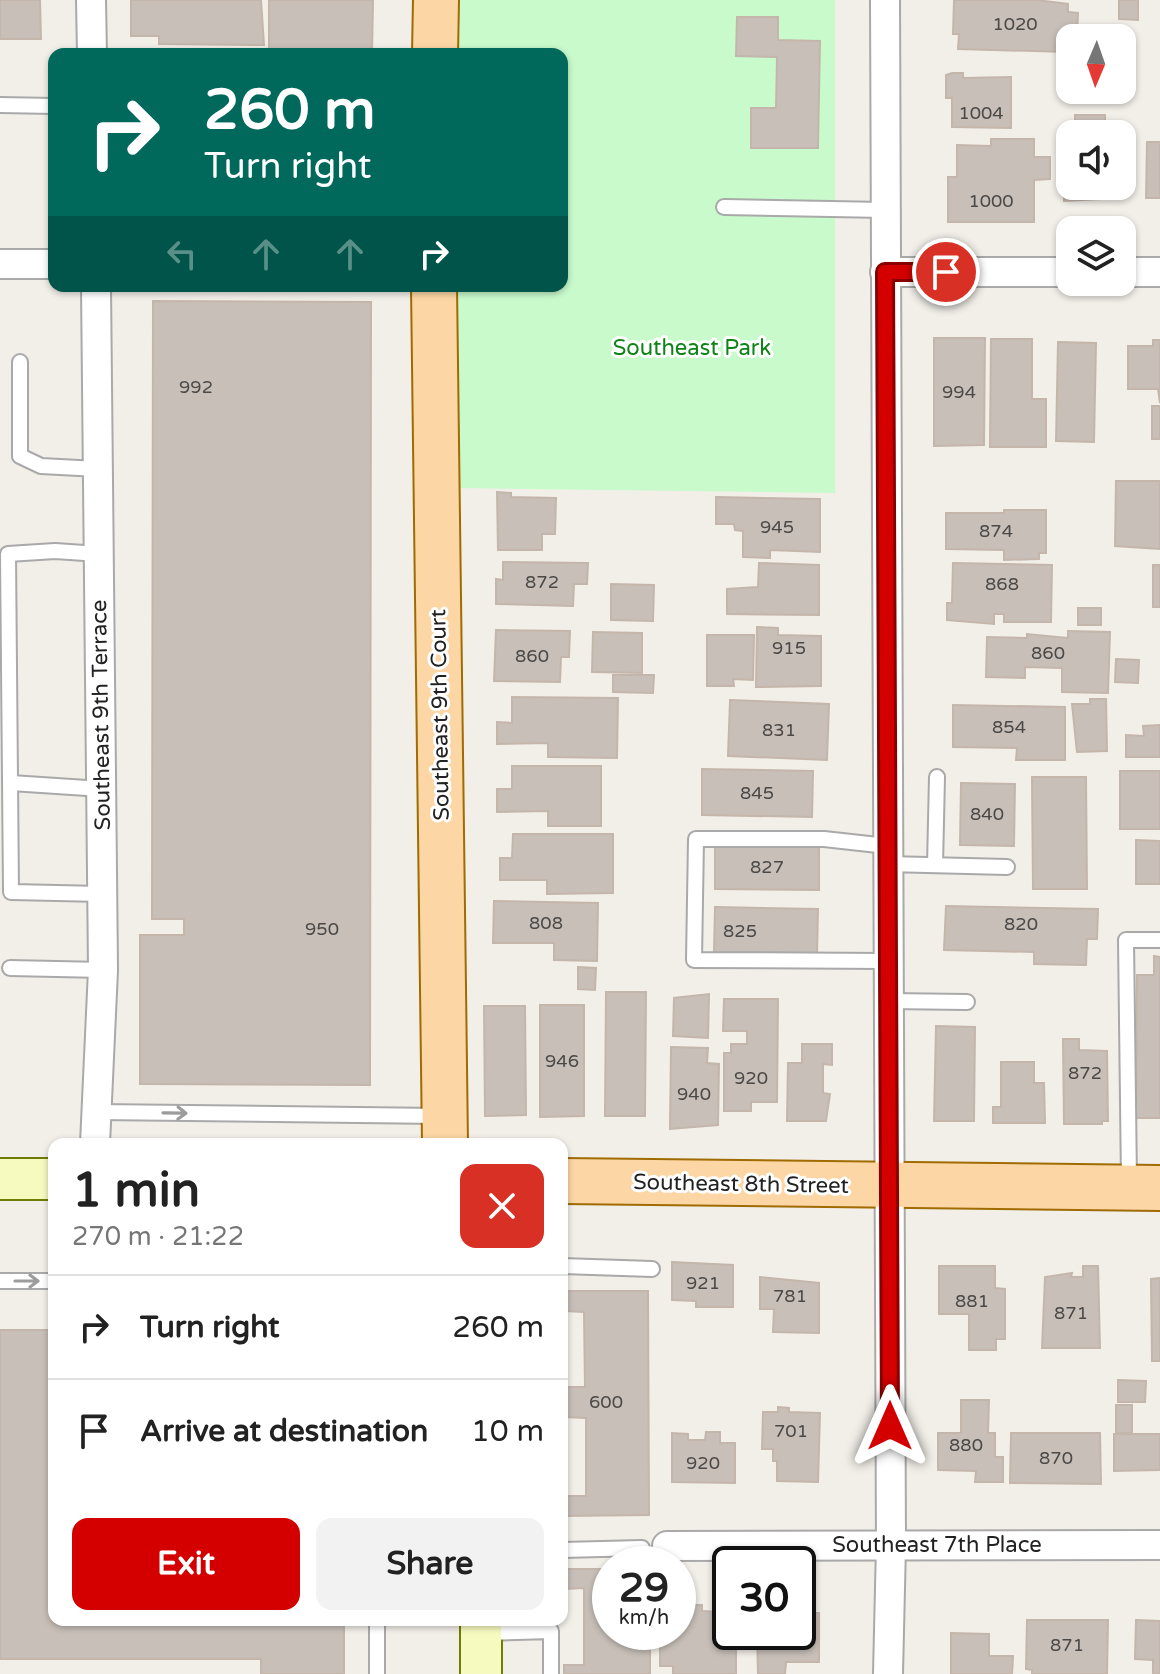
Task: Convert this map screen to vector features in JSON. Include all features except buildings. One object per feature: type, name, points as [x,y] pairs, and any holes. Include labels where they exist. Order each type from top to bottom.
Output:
[{"type":"main road","points":[[435,48],[436,0]]},
{"type":"main road","name":"Southeast 9th Court","points":[[434,292],[445,1130]]},
{"type":"main road","name":"Southeast 8th Street","points":[[568,1181],[1144,1188]]},
{"type":"street","points":[[91,0],[92,48]]},
{"type":"street","points":[[885,0],[891,1545],[888,1674]]},
{"type":"street","points":[[0,264],[48,264]]},
{"type":"street","points":[[885,272],[1056,272]]},
{"type":"street","points":[[1136,272],[1160,272]]},
{"type":"street","name":"Southeast 9th Terrace","points":[[95,1138],[103,970],[96,292]]},
{"type":"street","points":[[0,1179],[48,1179]]},
{"type":"street","name":"Southeast 7th Place","points":[[696,1547],[1160,1545]]},
{"type":"street","points":[[480,1626],[481,1674]]},
{"type":"lane","points":[[0,105],[48,106]]},
{"type":"lane","points":[[724,207],[885,210]]},
{"type":"lane","points":[[20,362],[20,456],[41,466],[98,469]]},
{"type":"lane","points":[[99,554],[55,551],[8,554],[11,892],[102,894]]},
{"type":"lane","points":[[935,865],[937,777]]},
{"type":"lane","points":[[11,783],[102,789]]},
{"type":"lane","points":[[887,961],[694,960],[696,839],[824,839],[935,865],[1007,867]]},
{"type":"lane","points":[[1144,1188],[1126,940],[1160,940]]},
{"type":"lane","points":[[10,968],[103,970]]},
{"type":"lane","points":[[888,1001],[967,1002]]},
{"type":"lane","points":[[97,1112],[445,1130]]},
{"type":"lane","points":[[568,1266],[652,1269]]},
{"type":"lane","points":[[0,1281],[48,1281]]},
{"type":"lane","points":[[568,1550],[592,1549]]},
{"type":"lane","points":[[377,1626],[377,1674]]},
{"type":"lane","points":[[551,1626],[551,1674]]},
{"type":"green space","name":"Southeast Park","points":[[458,0],[835,0],[835,493],[457,488],[457,292],[568,292],[568,48],[458,48]]},
{"type":"route","points":[[890,1426],[885,272],[946,272]]}]
